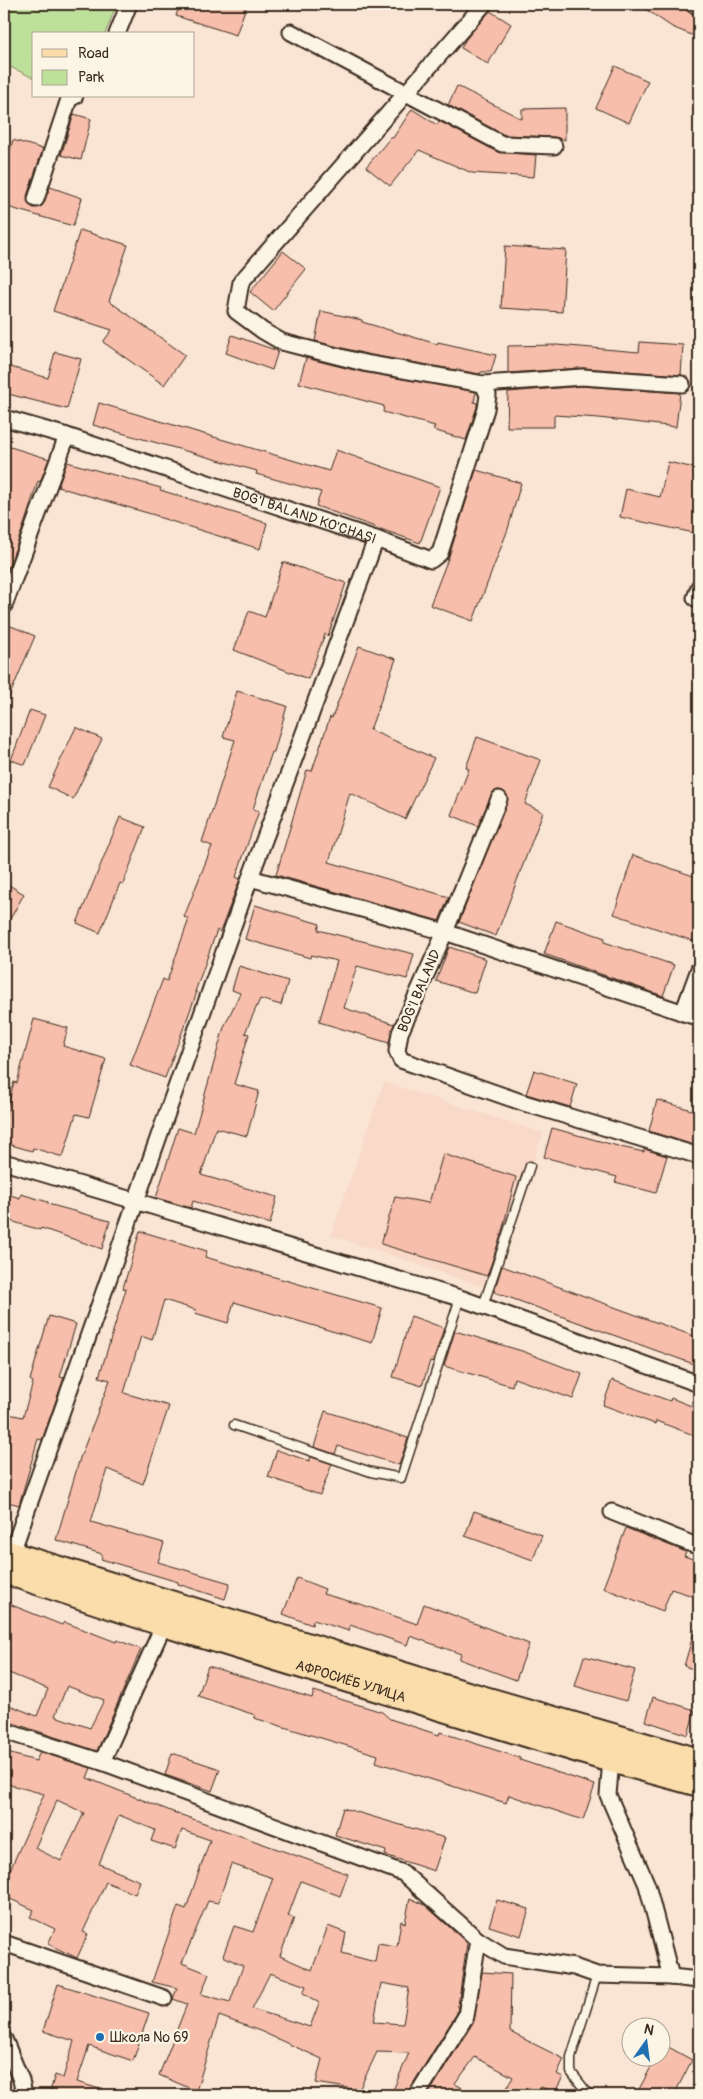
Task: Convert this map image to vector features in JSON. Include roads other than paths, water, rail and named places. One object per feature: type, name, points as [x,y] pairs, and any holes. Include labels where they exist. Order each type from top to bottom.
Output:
[{"type":"main road","name":"АФРОСИЁБ УЛИЦА","points":[[6,1562],[164,1624],[346,1667]]},
{"type":"main road","name":"АФРОСИЁБ УЛИЦА","points":[[6,1562],[160,1601],[346,1667],[439,1696],[611,1760],[699,1784]]},
{"type":"main road","name":"АФРОСИЁБ УЛИЦА","points":[[439,1696],[698,1756]]},
{"type":"street","points":[[118,32],[129,4]]},
{"type":"street","points":[[484,4],[242,282],[236,311],[282,342],[364,363],[483,384],[582,377],[682,384]]},
{"type":"street","points":[[693,4],[699,7]]},
{"type":"street","points":[[291,32],[404,94],[502,144],[554,146]]},
{"type":"street","points":[[36,199],[69,99],[71,98]]},
{"type":"street","points":[[376,539],[431,560],[440,554],[486,409],[488,395],[483,384]]},
{"type":"street","name":"BOG'I BALAND KO'CHASI","points":[[4,418],[67,436],[376,539],[250,878],[6,1562]]},
{"type":"street","points":[[4,606],[67,436]]},
{"type":"street","points":[[499,799],[445,932],[699,1018]]},
{"type":"street","name":"BOG'I BALAND","points":[[250,878],[445,932],[400,1033],[397,1051],[401,1060],[524,1103],[699,1156]]},
{"type":"street","points":[[683,1013],[699,969]]},
{"type":"street","points":[[4,1162],[460,1298],[699,1384]]},
{"type":"street","points":[[612,1512],[699,1547]]},
{"type":"street","points":[[102,1762],[164,1624]]},
{"type":"street","points":[[4,1731],[102,1762],[402,1874],[478,1940],[504,1956],[574,1967],[597,1976],[670,1977],[699,1980]]},
{"type":"street","points":[[611,1760],[608,1795],[647,1885],[670,1977]]},
{"type":"street","points":[[417,2095],[466,2016],[478,1940]]},
{"type":"street","points":[[4,1943],[164,1998]]},
{"type":"street","points":[[4,2039],[24,2095]]},
{"type":"lane","points":[[483,1306],[530,1166]]},
{"type":"lane","points":[[234,1425],[371,1472],[401,1478],[460,1298]]},
{"type":"lane","points":[[589,2095],[571,2072],[571,2057],[597,1976]]},
{"type":"place","name":"Школа № 69","points":[[100,2037]]}]
